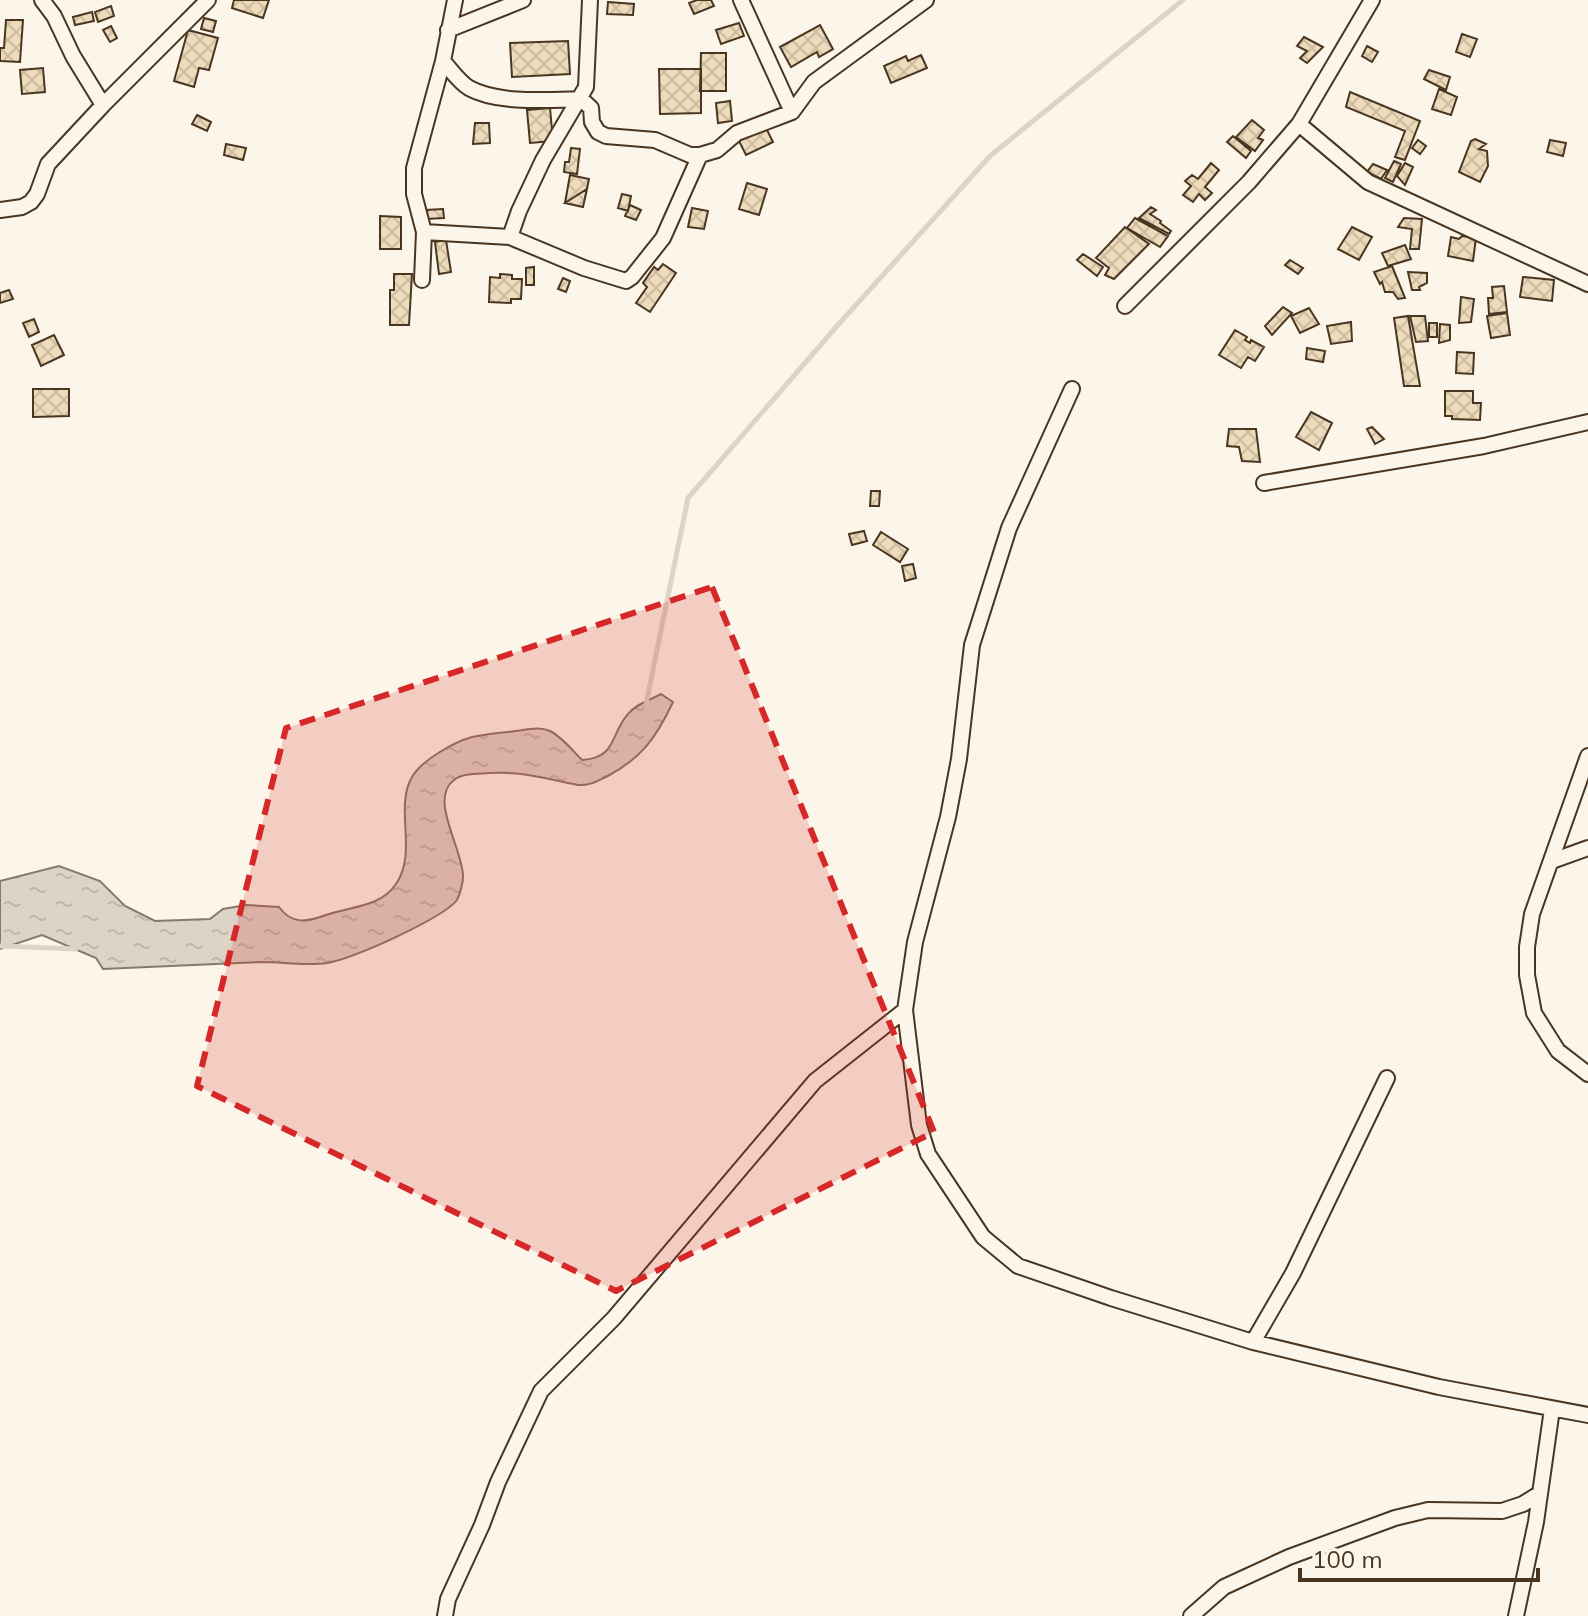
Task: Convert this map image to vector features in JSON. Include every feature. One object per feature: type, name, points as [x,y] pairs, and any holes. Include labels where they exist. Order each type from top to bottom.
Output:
[{"type":"street","points":[[42,0],[103,105]]},
{"type":"street","points":[[0,210],[22,207],[31,202],[48,164],[208,0]]},
{"type":"street","points":[[422,280],[424,232],[414,194],[414,168],[443,61],[455,0]]},
{"type":"street","points":[[448,30],[523,0]]},
{"type":"street","points":[[510,237],[543,160],[586,87],[590,0]]},
{"type":"street","points":[[741,0],[792,112]]},
{"type":"street","points":[[443,61],[470,88],[489,95],[534,100],[581,99],[591,108],[592,122],[598,132],[606,136],[655,140],[690,155],[700,155],[717,150],[737,133],[792,112],[814,82],[905,7],[926,0]]},
{"type":"street","points":[[1125,306],[1249,182],[1299,124],[1372,0]]},
{"type":"street","points":[[1299,124],[1368,182],[1588,284]]},
{"type":"street","points":[[424,232],[510,237],[584,268],[626,281],[663,238],[700,155]]},
{"type":"street","points":[[1072,389],[1009,528],[972,645],[959,759],[939,857],[915,942],[905,1010],[919,1125],[928,1154],[983,1237],[1018,1266],[1253,1342],[1439,1387],[1588,1415]]},
{"type":"street","points":[[1264,483],[1484,446],[1588,422]]},
{"type":"street","points":[[1588,756],[1532,914],[1527,947],[1527,975],[1534,1013],[1558,1051],[1588,1074]]},
{"type":"street","points":[[1552,861],[1588,848]]},
{"type":"street","points":[[445,1616],[448,1599],[541,1391],[614,1318],[815,1081],[905,1010]]},
{"type":"street","points":[[1253,1342],[1299,1260],[1387,1078]]},
{"type":"street","points":[[1516,1616],[1536,1522],[1552,1409]]},
{"type":"street","points":[[1191,1616],[1224,1587],[1289,1557],[1395,1518],[1428,1510],[1502,1511],[1523,1504],[1539,1494]]},
{"type":"highlighted area","points":[[712,587],[934,1132],[616,1291],[197,1086],[286,728]]},
{"type":"water","points":[[661,694],[673,702],[654,737],[619,770],[596,782],[578,785],[513,773],[471,774],[454,780],[447,789],[445,800],[449,826],[462,866],[463,877],[457,900],[416,927],[355,954],[319,964],[261,962],[103,969],[96,958],[42,935],[0,949],[0,881],[59,866],[100,881],[125,906],[155,921],[210,919],[223,909],[246,905],[279,907],[289,917],[306,920],[373,902],[389,892],[402,871],[407,789],[412,777],[431,758],[472,737],[537,729],[546,730],[563,740],[582,760],[593,758],[607,750],[631,711]]},
{"type":"building","points":[[234,0],[269,0],[263,18],[232,8]]},
{"type":"building","points":[[711,0],[714,6],[694,14],[689,3]]},
{"type":"building","points":[[608,2],[634,4],[633,15],[607,14]]},
{"type":"building","points":[[111,6],[114,16],[98,22],[95,12]]},
{"type":"building","points":[[92,12],[94,21],[75,25],[73,17]]},
{"type":"building","points":[[204,18],[216,21],[213,32],[201,29]]},
{"type":"building","points":[[6,20],[23,20],[20,62],[0,61]]},
{"type":"building","points":[[739,23],[744,36],[721,44],[716,30]]},
{"type":"building","points":[[820,25],[833,49],[819,57],[817,52],[791,67],[780,47]]},
{"type":"building","points":[[111,26],[117,38],[110,42],[103,30]]},
{"type":"building","points":[[188,30],[218,38],[209,70],[199,68],[194,87],[174,81]]},
{"type":"building","points":[[1462,34],[1477,39],[1470,57],[1456,52]]},
{"type":"building","points":[[1304,37],[1323,47],[1307,63],[1300,58],[1307,51],[1297,46]]},
{"type":"building","points":[[568,41],[570,74],[512,77],[510,43]]},
{"type":"building","points":[[1367,46],[1378,52],[1372,62],[1362,56]]},
{"type":"building","points":[[701,53],[726,53],[726,91],[700,91]]},
{"type":"building","points":[[921,55],[927,68],[891,83],[884,66],[906,56],[908,61]]},
{"type":"building","points":[[43,68],[45,92],[22,94],[20,70]]},
{"type":"building","points":[[659,69],[701,69],[701,113],[660,114]]},
{"type":"building","points":[[1429,70],[1450,77],[1446,90],[1424,79]]},
{"type":"building","points":[[1439,89],[1457,97],[1451,115],[1432,109]]},
{"type":"building","points":[[1350,92],[1420,121],[1405,160],[1395,157],[1405,131],[1346,107]]},
{"type":"building","points":[[730,101],[732,121],[718,123],[716,103]]},
{"type":"building","points":[[550,108],[553,141],[530,143],[527,110]]},
{"type":"building","points":[[197,115],[211,122],[207,131],[192,124]]},
{"type":"building","points":[[1252,120],[1264,130],[1258,138],[1263,140],[1255,151],[1236,137]]},
{"type":"building","points":[[475,123],[489,123],[490,143],[473,144]]},
{"type":"building","points":[[765,126],[773,142],[746,155],[738,139]]},
{"type":"building","points":[[1233,136],[1251,151],[1246,158],[1227,142]]},
{"type":"building","points":[[1475,139],[1486,144],[1479,149],[1487,151],[1488,166],[1480,182],[1459,172],[1471,141]]},
{"type":"building","points":[[1418,140],[1426,146],[1420,154],[1412,148]]},
{"type":"building","points":[[1550,140],[1566,143],[1563,156],[1547,152]]},
{"type":"building","points":[[226,144],[246,148],[243,160],[224,155]]},
{"type":"building","points":[[571,148],[580,149],[577,174],[564,172]]},
{"type":"building","points":[[1394,161],[1401,164],[1393,182],[1385,178]]},
{"type":"building","points":[[1211,163],[1219,170],[1205,187],[1212,193],[1205,200],[1199,194],[1193,202],[1183,195],[1191,186],[1185,181],[1192,175],[1198,179]]},
{"type":"building","points":[[1405,163],[1413,167],[1405,185],[1397,176]]},
{"type":"building","points":[[1373,164],[1387,170],[1381,179],[1367,172]]},
{"type":"building","points":[[570,175],[589,179],[583,207],[565,203]]},
{"type":"building","points":[[747,183],[767,189],[759,215],[739,209]]},
{"type":"building","points":[[587,189],[583,207],[565,203]]},
{"type":"building","points":[[622,194],[631,196],[628,211],[618,208]]},
{"type":"building","points":[[630,205],[641,210],[636,220],[625,216]]},
{"type":"building","points":[[1151,207],[1156,210],[1150,214],[1171,231],[1169,234],[1139,218]]},
{"type":"building","points":[[692,208],[708,211],[704,229],[688,227]]},
{"type":"building","points":[[443,209],[444,218],[426,219],[426,210]]},
{"type":"building","points":[[380,216],[401,217],[401,249],[380,249]]},
{"type":"building","points":[[1135,218],[1168,236],[1160,247],[1127,228]]},
{"type":"building","points":[[1404,218],[1422,219],[1419,249],[1410,249],[1412,229],[1398,227]]},
{"type":"building","points":[[1125,227],[1149,244],[1114,279],[1105,275],[1109,268],[1096,258]]},
{"type":"building","points":[[1352,227],[1372,237],[1359,260],[1338,249]]},
{"type":"building","points":[[1462,236],[1476,238],[1473,261],[1448,256],[1451,237],[1459,239]]},
{"type":"building","points":[[446,240],[451,272],[439,274],[435,242]]},
{"type":"building","points":[[1405,245],[1411,259],[1388,266],[1382,253]]},
{"type":"building","points":[[1083,254],[1103,267],[1097,276],[1077,260]]},
{"type":"building","points":[[1290,260],[1303,268],[1298,274],[1285,265]]},
{"type":"building","points":[[663,264],[676,273],[650,312],[636,303],[647,287],[643,283],[654,267],[658,270]]},
{"type":"building","points":[[1392,266],[1405,298],[1398,299],[1393,292],[1385,292],[1374,272]]},
{"type":"building","points":[[534,267],[534,285],[526,285],[526,268]]},
{"type":"building","points":[[1408,272],[1427,273],[1427,283],[1419,287],[1420,290],[1412,290]]},
{"type":"building","points":[[394,274],[412,274],[409,325],[390,325],[390,290],[394,290]]},
{"type":"building","points":[[500,274],[522,279],[521,299],[511,299],[511,303],[489,302],[490,277],[500,278]]},
{"type":"building","points":[[1523,277],[1554,280],[1552,301],[1520,297]]},
{"type":"building","points":[[563,278],[570,281],[566,292],[558,289]]},
{"type":"building","points":[[1504,286],[1507,312],[1489,314],[1488,298],[1493,298],[1492,287]]},
{"type":"building","points":[[9,290],[13,299],[0,303],[0,293]]},
{"type":"building","points":[[1461,297],[1474,299],[1471,322],[1459,323]]},
{"type":"building","points":[[1283,307],[1292,313],[1272,335],[1265,326]]},
{"type":"building","points":[[1309,308],[1319,324],[1300,333],[1291,316]]},
{"type":"building","points":[[1507,313],[1510,335],[1491,338],[1487,316]]},
{"type":"building","points":[[1408,316],[1420,386],[1404,386],[1394,318]]},
{"type":"building","points":[[1410,316],[1425,316],[1428,341],[1416,342]]},
{"type":"building","points":[[34,319],[39,332],[29,337],[23,323]]},
{"type":"building","points":[[1351,322],[1352,341],[1331,344],[1327,326]]},
{"type":"building","points":[[1429,323],[1437,323],[1437,337],[1429,337]]},
{"type":"building","points":[[1440,324],[1450,325],[1450,340],[1439,343]]},
{"type":"building","points":[[1235,330],[1247,337],[1245,340],[1250,343],[1251,340],[1264,347],[1255,361],[1248,357],[1241,368],[1219,355]]},
{"type":"building","points":[[54,335],[64,355],[41,366],[32,345]]},
{"type":"building","points":[[1307,348],[1325,351],[1323,362],[1306,359]]},
{"type":"building","points":[[1457,352],[1474,353],[1473,374],[1456,373]]},
{"type":"building","points":[[33,389],[69,389],[69,416],[33,417]]},
{"type":"building","points":[[1445,391],[1473,391],[1473,403],[1481,403],[1480,420],[1445,416]]},
{"type":"building","points":[[1311,412],[1332,423],[1319,450],[1296,437]]},
{"type":"building","points":[[1372,427],[1384,439],[1375,444],[1367,429]]},
{"type":"building","points":[[1229,429],[1256,429],[1260,462],[1242,461],[1239,447],[1227,446]]},
{"type":"building","points":[[871,491],[880,491],[879,506],[870,506]]},
{"type":"building","points":[[864,531],[867,541],[852,545],[849,534]]},
{"type":"building","points":[[881,532],[908,549],[900,562],[873,545]]},
{"type":"building","points":[[913,564],[916,578],[905,581],[902,566]]},
{"type":"waterway","points":[[646,704],[688,498],[991,155],[1183,0]]},
{"type":"waterway","points":[[0,946],[76,949]]}]
